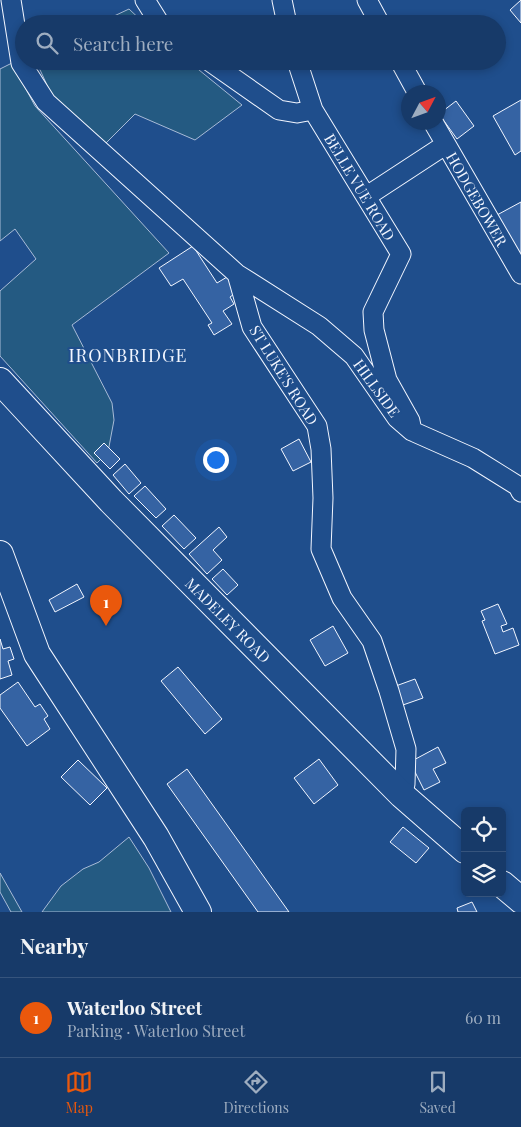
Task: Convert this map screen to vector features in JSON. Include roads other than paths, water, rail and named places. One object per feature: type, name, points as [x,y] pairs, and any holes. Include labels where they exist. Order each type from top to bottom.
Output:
[{"type":"main road","name":"MADELEY ROAD","points":[[0,381],[111,501],[402,795],[461,847]]},
{"type":"main road","points":[[0,554],[37,654],[156,837],[198,912]]},
{"type":"main road","points":[[506,887],[521,900]]},
{"type":"street","points":[[11,0],[15,25]]},
{"type":"street","points":[[144,0],[154,15]]},
{"type":"street","points":[[282,0],[285,15]]},
{"type":"street","points":[[368,0],[376,15]]},
{"type":"street","points":[[25,70],[46,102],[237,274]]},
{"type":"street","points":[[222,70],[278,110],[297,113],[313,110]]},
{"type":"street","name":"BELLE VUE ROAD","points":[[300,70],[313,110],[401,254],[373,312],[374,330],[387,380],[410,421],[412,431]]},
{"type":"street","points":[[405,70],[413,85]]},
{"type":"street","name":"HODGEBOWER","points":[[437,130],[521,274]]},
{"type":"street","points":[[367,196],[445,145]]},
{"type":"street","name":"HILLSIDE","points":[[237,274],[319,326],[354,356],[397,418],[412,431],[473,458],[520,487]]},
{"type":"street","name":"ST LUKE'S ROAD","points":[[237,274],[252,327],[317,426],[321,448],[322,478],[321,549],[342,598],[372,641],[384,675],[406,749],[405,784],[402,795]]},
{"type":"place","name":"Waterloo Street","points":[[106,626]]},
{"type":"district","name":"IRONBRIDGE","points":[[128,355]]}]
